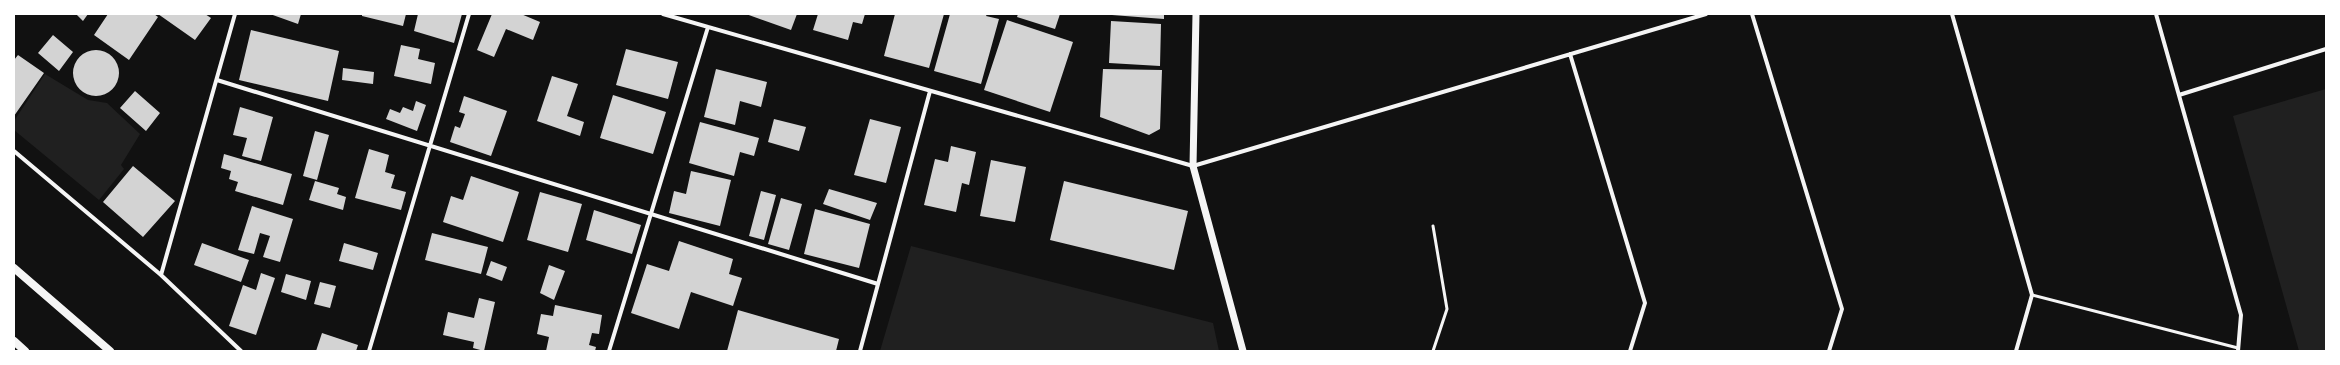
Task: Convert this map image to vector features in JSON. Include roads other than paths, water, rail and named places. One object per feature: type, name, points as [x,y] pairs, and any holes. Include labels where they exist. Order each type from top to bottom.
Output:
[{"type":"main road","points":[[14,268],[110,351]]},
{"type":"main road","points":[[14,341],[25,351]]},
{"type":"street","points":[[160,275],[236,14]]},
{"type":"street","points":[[369,351],[470,14]]},
{"type":"street","points":[[663,14],[1193,166],[1706,14]]},
{"type":"street","points":[[1196,14],[1193,166],[1242,351]]},
{"type":"street","points":[[1752,14],[1842,309],[1829,351]]},
{"type":"street","points":[[1952,14],[2032,295],[2016,351]]},
{"type":"street","points":[[2156,14],[2241,315],[2239,350]]},
{"type":"street","points":[[609,351],[708,27]]},
{"type":"street","points":[[2179,95],[2326,49]]},
{"type":"street","points":[[1570,54],[1645,303],[1630,351]]},
{"type":"street","points":[[216,80],[878,284]]},
{"type":"street","points":[[860,351],[930,91]]},
{"type":"street","points":[[14,151],[160,275],[241,351]]},
{"type":"lane","points":[[1433,226],[1446,309],[1433,351]]},
{"type":"lane","points":[[2032,295],[2239,350]]}]
